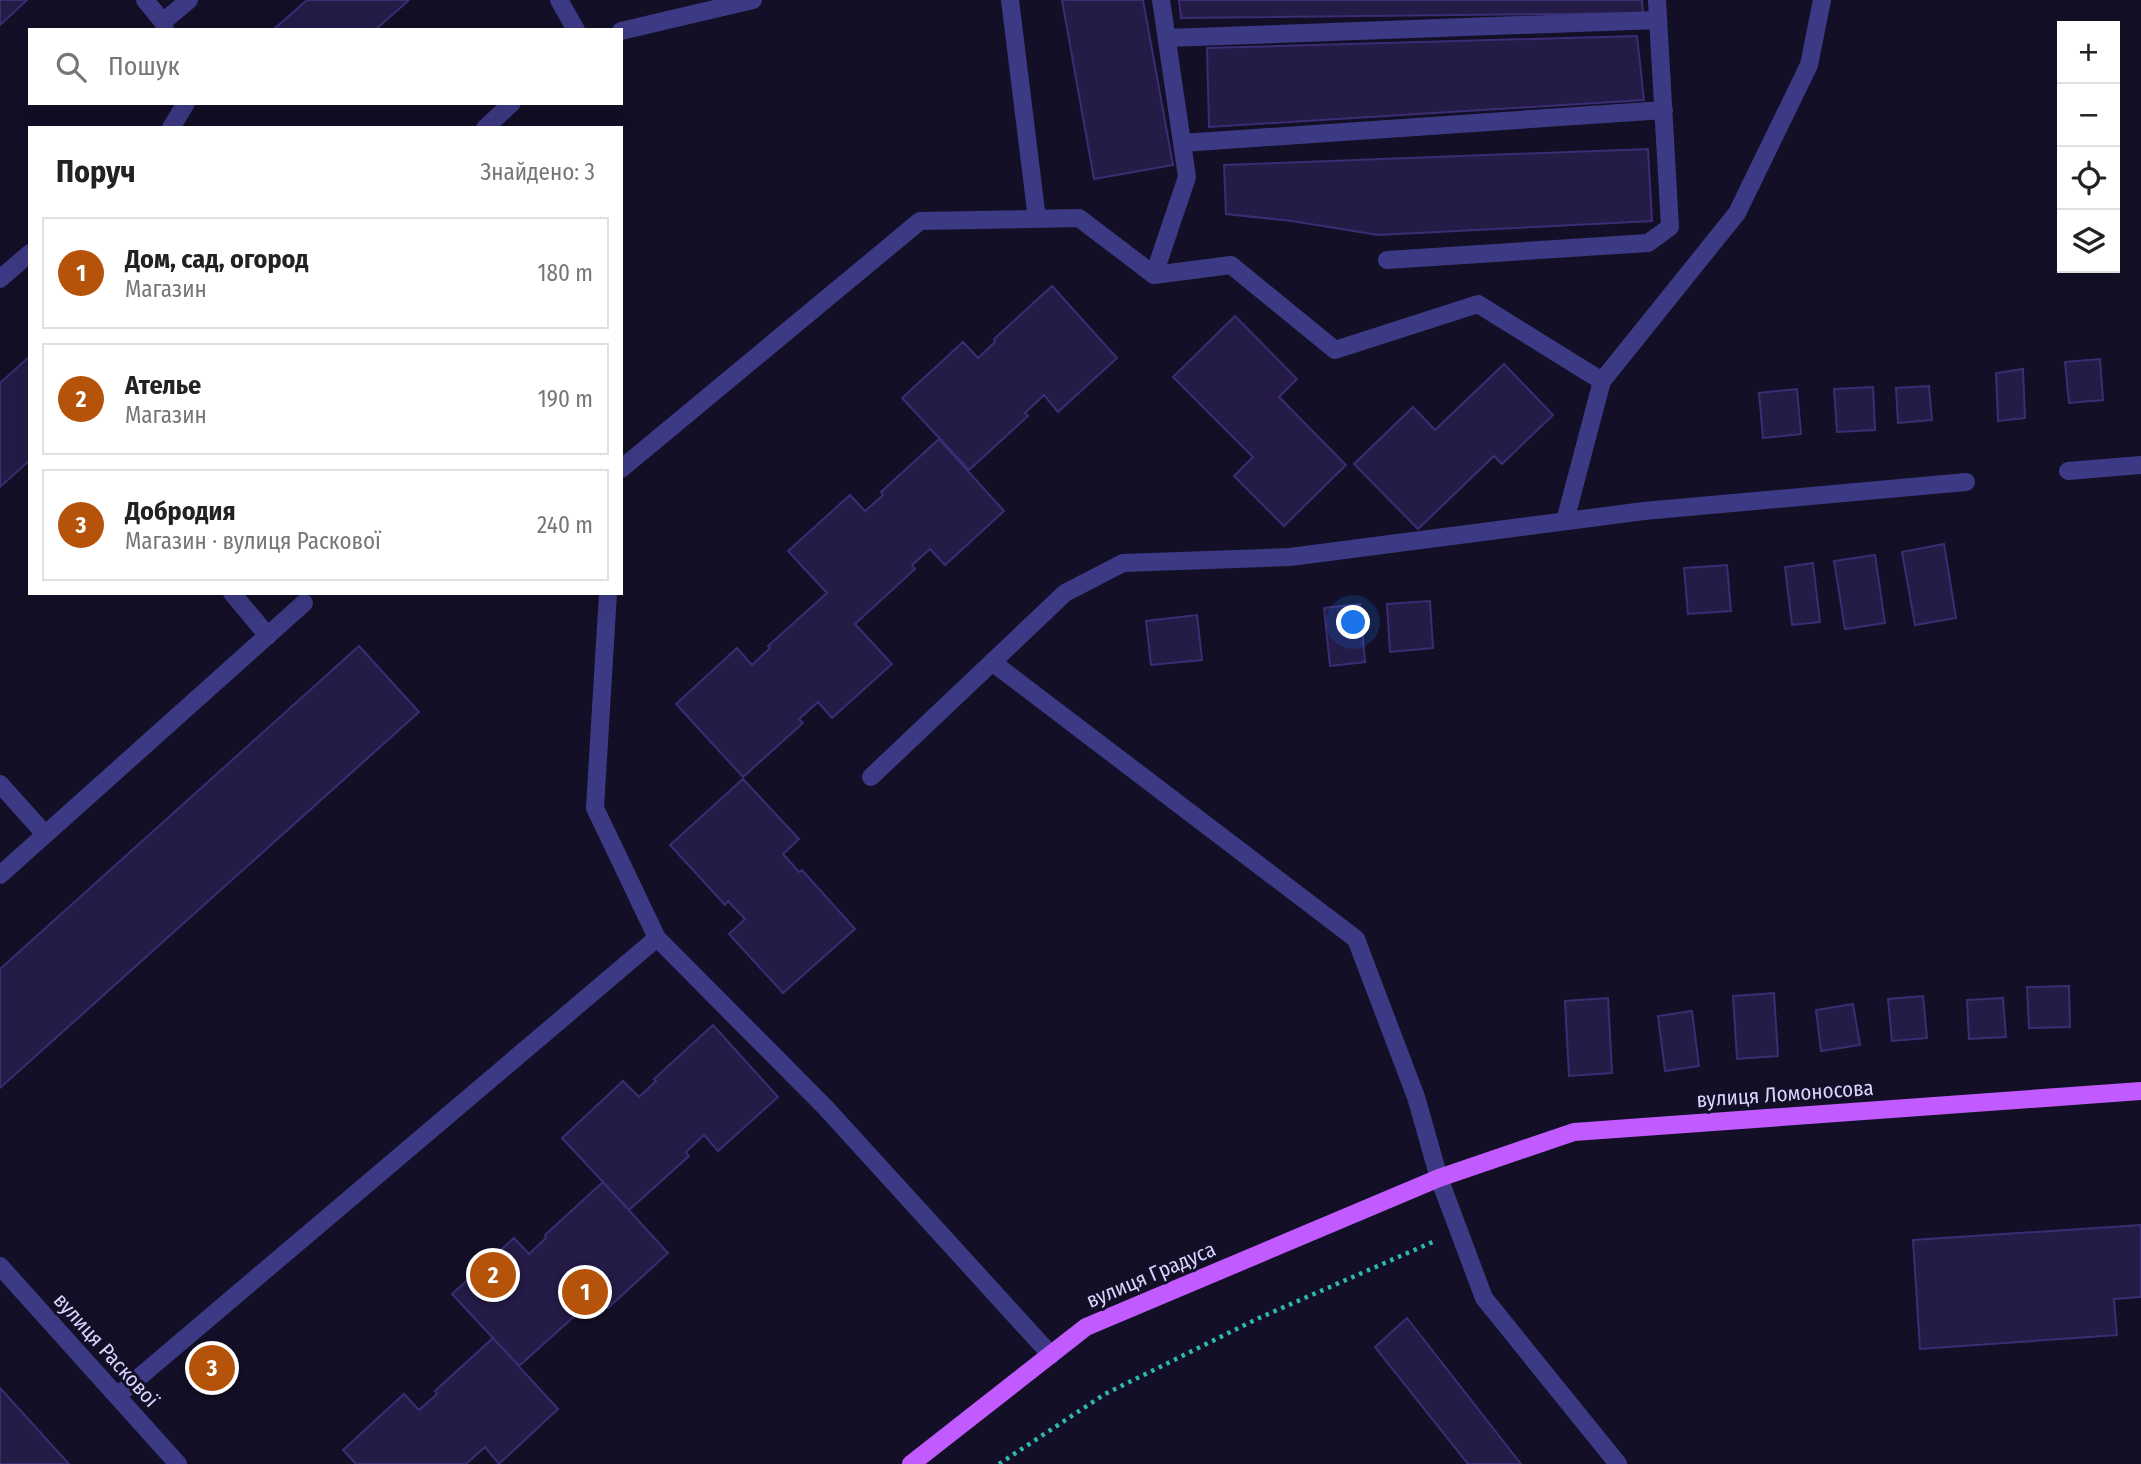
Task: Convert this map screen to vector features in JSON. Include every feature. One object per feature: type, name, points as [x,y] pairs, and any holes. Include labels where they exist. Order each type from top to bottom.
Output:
[{"type":"main road","name":"вулиця Ломоносова","points":[[1439,1178],[1574,1132],[2141,1091]]},
{"type":"main road","name":"вулиця Градуса","points":[[911,1464],[1086,1327],[1439,1178]]},
{"type":"street","points":[[145,0],[164,26],[189,0]]},
{"type":"street","points":[[559,0],[575,28]]},
{"type":"street","points":[[623,31],[752,0]]},
{"type":"street","points":[[1010,0],[1037,219]]},
{"type":"street","points":[[1154,275],[1187,177],[1161,0]]},
{"type":"street","points":[[1387,260],[1648,243],[1670,227],[1657,0]]},
{"type":"street","points":[[1565,521],[1602,381],[1737,212],[1808,65],[1822,0]]},
{"type":"street","points":[[1167,38],[1658,20]]},
{"type":"street","points":[[172,126],[185,105]]},
{"type":"street","points":[[487,126],[510,105]]},
{"type":"street","points":[[1182,143],[1664,110]]},
{"type":"street","points":[[623,467],[920,220],[1079,218],[1154,275],[1231,265],[1335,350],[1478,304],[1602,381]]},
{"type":"street","points":[[0,279],[28,255]]},
{"type":"street","points":[[2068,471],[2141,465]]},
{"type":"street","points":[[871,777],[1065,593],[1123,564],[1290,557],[1644,511],[1966,482]]},
{"type":"street","points":[[235,595],[268,636]]},
{"type":"street","points":[[608,595],[596,808],[657,938],[825,1107],[1051,1355]]},
{"type":"street","points":[[0,875],[304,603]]},
{"type":"street","points":[[992,662],[1356,939],[1416,1097],[1439,1178],[1484,1298],[1618,1464]]},
{"type":"street","points":[[0,784],[45,834]]},
{"type":"street","points":[[117,1396],[657,938]]},
{"type":"street","name":"вулиця Раскової","points":[[0,1266],[178,1464]]},
{"type":"path","points":[[999,1464],[1105,1394],[1259,1318],[1459,1231]]},
{"type":"building","points":[[0,0],[27,0],[0,25]]},
{"type":"building","points":[[307,0],[409,0],[377,28],[275,28]]},
{"type":"building","points":[[1062,0],[1143,0],[1173,165],[1094,179]]},
{"type":"building","points":[[1179,0],[1642,0],[1643,13],[1181,18]]},
{"type":"building","points":[[1637,36],[1644,100],[1209,127],[1207,48]]},
{"type":"building","points":[[1648,149],[1652,221],[1378,235],[1226,214],[1224,165]]},
{"type":"building","points":[[1052,286],[1117,358],[1058,412],[1044,395],[1025,413],[1028,416],[969,470],[902,398],[963,342],[978,358],[995,342],[994,339]]},
{"type":"building","points":[[1235,316],[1297,379],[1279,397],[1346,465],[1284,526],[1234,476],[1253,457],[1173,377]]},
{"type":"building","points":[[28,358],[28,462],[0,487],[0,383]]},
{"type":"building","points":[[2100,359],[2103,400],[2069,403],[2065,362]]},
{"type":"building","points":[[1504,364],[1553,415],[1502,464],[1494,456],[1418,529],[1354,464],[1413,407],[1435,430]]},
{"type":"building","points":[[2023,369],[2025,418],[1998,421],[1996,373]]},
{"type":"building","points":[[1929,386],[1932,420],[1898,423],[1896,388]]},
{"type":"building","points":[[1873,387],[1875,430],[1837,432],[1834,389]]},
{"type":"building","points":[[1797,389],[1801,434],[1763,438],[1759,393]]},
{"type":"building","points":[[939,439],[1004,511],[945,565],[930,549],[912,565],[915,569],[855,624],[892,664],[832,718],[818,702],[799,719],[803,723],[743,777],[676,704],[737,648],[752,665],[770,648],[768,646],[827,593],[788,551],[850,495],[865,511],[883,495],[881,492]]},
{"type":"building","points":[[1944,544],[1956,618],[1915,625],[1902,552]]},
{"type":"building","points":[[1875,555],[1885,623],[1845,629],[1834,561]]},
{"type":"building","points":[[1813,563],[1820,622],[1792,625],[1785,567]]},
{"type":"building","points":[[1727,565],[1731,611],[1688,614],[1684,568]]},
{"type":"building","points":[[1430,601],[1433,648],[1390,652],[1387,604]]},
{"type":"building","points":[[1360,604],[1365,662],[1330,666],[1324,608]]},
{"type":"building","points":[[1197,615],[1202,660],[1151,665],[1146,621]]},
{"type":"building","points":[[359,646],[419,712],[0,1088],[0,969]]},
{"type":"building","points":[[743,779],[799,839],[783,854],[799,872],[802,870],[855,929],[783,993],[729,934],[745,919],[728,901],[725,905],[670,845]]},
{"type":"building","points":[[2069,986],[2070,1027],[2029,1028],[2027,987]]},
{"type":"building","points":[[1774,993],[1778,1056],[1737,1059],[1733,996]]},
{"type":"building","points":[[1923,996],[1927,1038],[1892,1041],[1888,999]]},
{"type":"building","points":[[1608,998],[1612,1073],[1569,1076],[1565,1001]]},
{"type":"building","points":[[2003,998],[2006,1037],[1969,1039],[1967,1000]]},
{"type":"building","points":[[1853,1004],[1860,1045],[1821,1051],[1816,1010]]},
{"type":"building","points":[[1692,1011],[1699,1066],[1665,1071],[1658,1016]]},
{"type":"building","points":[[713,1025],[778,1097],[718,1151],[704,1135],[686,1152],[689,1156],[629,1210],[562,1138],[623,1081],[639,1097],[656,1081],[654,1079]]},
{"type":"building","points":[[603,1182],[668,1253],[608,1308],[594,1291],[576,1308],[579,1312],[519,1366],[452,1294],[514,1238],[529,1254],[546,1238],[545,1235]]},
{"type":"building","points":[[2141,1225],[2141,1297],[2114,1299],[2117,1335],[1920,1349],[1913,1240]]},
{"type":"building","points":[[1407,1318],[1521,1464],[1468,1464],[1375,1347]]},
{"type":"building","points":[[493,1338],[558,1409],[499,1464],[485,1447],[466,1464],[356,1464],[343,1450],[404,1394],[419,1410],[437,1394],[435,1391]]},
{"type":"building","points":[[0,1388],[69,1464],[0,1464]]},
{"type":"place","name":"Ателье","points":[[493,1275]]},
{"type":"place","name":"Дом, сад, огород","points":[[585,1292]]},
{"type":"place","name":"Добродия","points":[[212,1368]]}]
